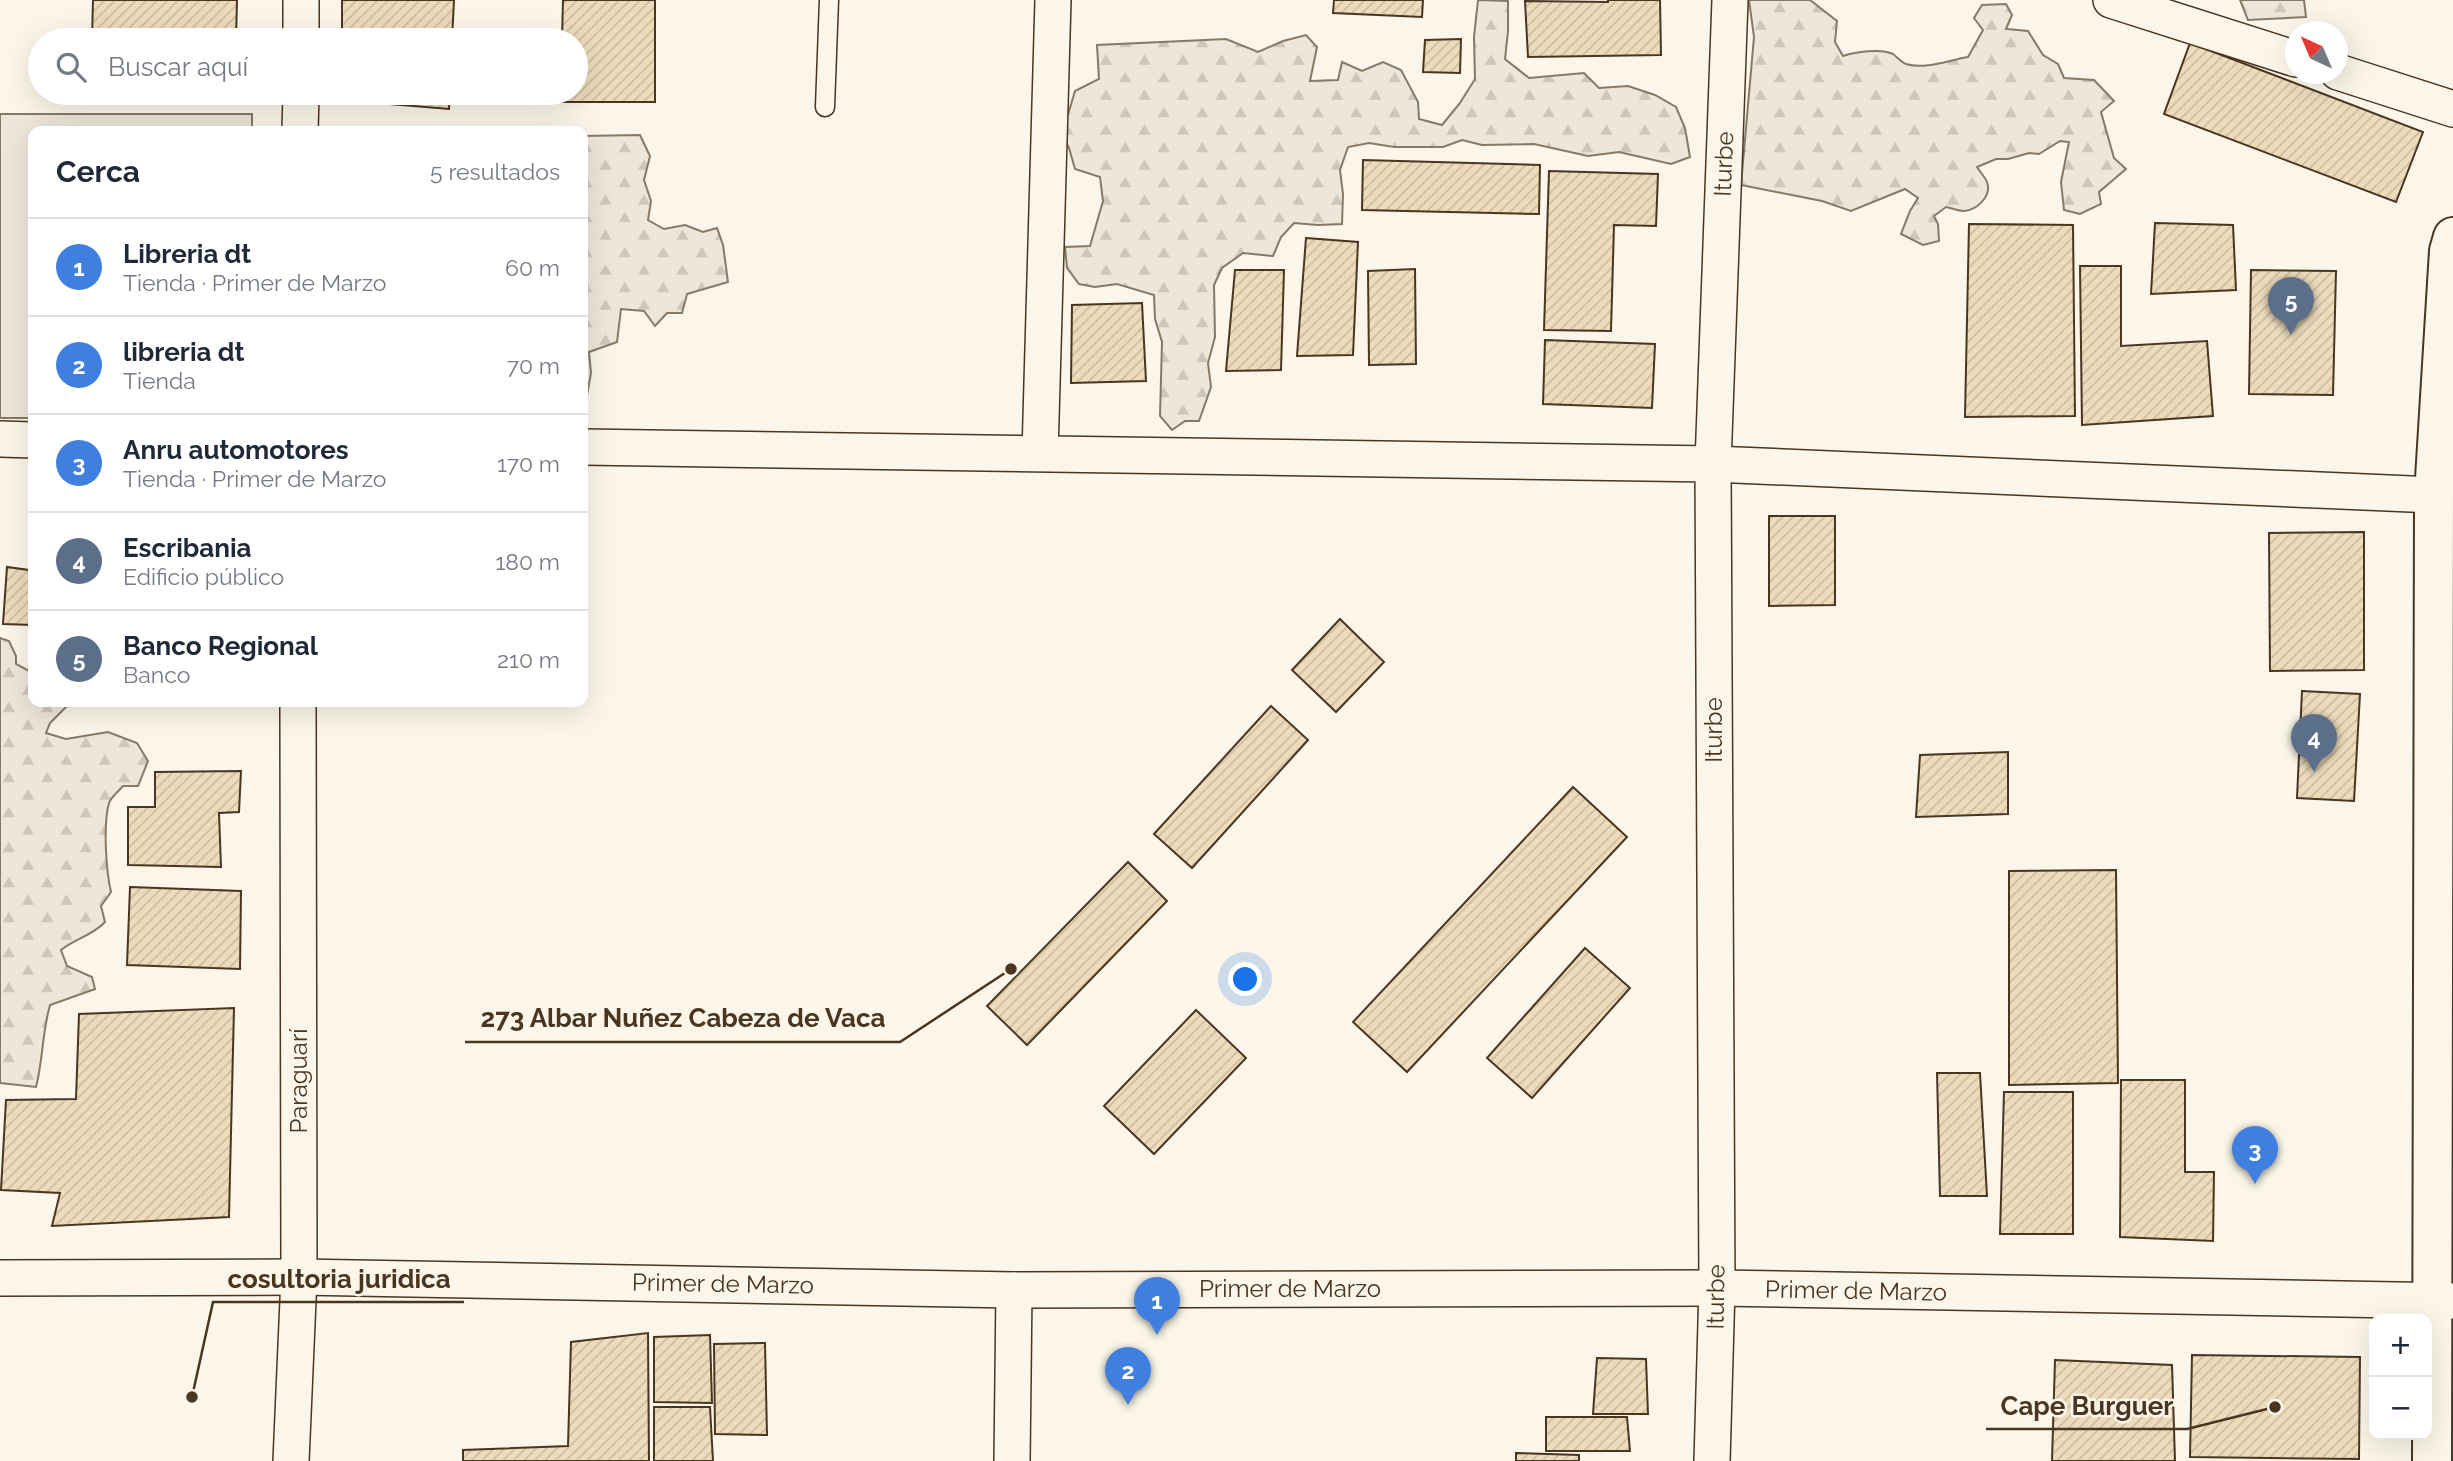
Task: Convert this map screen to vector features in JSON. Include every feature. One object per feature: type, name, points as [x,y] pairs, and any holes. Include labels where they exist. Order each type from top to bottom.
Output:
[{"type":"street","points":[[301,0],[301,28]]},
{"type":"street","points":[[1040,453],[1053,0]]},
{"type":"street","name":"Iturbe","points":[[1712,1461],[1717,1288],[1713,464],[1730,0]]},
{"type":"street","points":[[2110,0],[2285,56]]},
{"type":"street","points":[[2348,76],[2453,109]]},
{"type":"street","points":[[300,105],[300,126]]},
{"type":"street","points":[[2432,1461],[2443,1301],[2434,495],[2449,251],[2453,237]]},
{"type":"street","points":[[0,439],[28,440]]},
{"type":"street","points":[[588,447],[1713,464],[2434,495]]},
{"type":"street","name":"Paraguarí","points":[[291,1461],[299,1277],[298,707]]},
{"type":"street","name":"Primer de Marzo","points":[[0,1278],[299,1277],[1014,1290],[1717,1288],[2443,1301]]},
{"type":"street","points":[[1012,1461],[1014,1290]]},
{"type":"lane","points":[[825,107],[829,0]]},
{"type":"green space","points":[[1478,0],[1508,1],[1505,59],[1529,78],[1584,73],[1599,88],[1628,86],[1655,95],[1676,107],[1685,128],[1690,157],[1671,164],[1619,152],[1588,156],[1534,144],[1482,145],[1462,140],[1443,147],[1394,147],[1369,143],[1348,147],[1340,170],[1343,194],[1342,224],[1294,223],[1281,237],[1273,256],[1243,253],[1222,268],[1214,285],[1215,337],[1208,363],[1211,387],[1199,421],[1185,421],[1172,430],[1160,416],[1162,342],[1155,319],[1154,295],[1117,284],[1095,287],[1079,284],[1067,268],[1065,247],[1090,246],[1103,201],[1100,177],[1075,169],[1062,135],[1075,91],[1099,79],[1097,45],[1226,39],[1258,52],[1306,35],[1317,47],[1310,81],[1338,80],[1342,62],[1362,71],[1383,62],[1401,70],[1418,102],[1419,119],[1442,125],[1475,79],[1474,37]]},
{"type":"green space","points":[[1749,0],[1810,0],[1837,21],[1835,42],[1843,56],[1882,51],[1913,66],[1968,57],[1983,30],[1974,18],[1982,5],[2006,4],[2012,15],[2006,29],[2028,31],[2043,55],[2058,64],[2064,78],[2094,80],[2114,101],[2101,112],[2114,158],[2126,169],[2099,192],[2101,204],[2080,214],[2064,210],[2061,182],[2069,142],[2060,141],[2039,154],[2029,153],[2008,159],[1996,159],[1977,167],[1988,187],[1982,201],[1974,208],[1964,211],[1946,207],[1934,216],[1938,224],[1939,241],[1923,245],[1901,234],[1918,198],[1905,189],[1851,211],[1822,201],[1741,185],[1754,37]]},
{"type":"green space","points":[[2240,0],[2304,0],[2306,17],[2248,20]]},
{"type":"green space","points":[[0,114],[252,114],[252,126],[28,126],[28,418],[0,418]]},
{"type":"green space","points":[[640,135],[650,156],[644,180],[651,201],[648,220],[664,229],[685,225],[703,232],[717,228],[723,245],[728,282],[687,294],[682,313],[667,313],[655,326],[644,311],[621,309],[617,342],[589,352],[591,373],[588,390],[588,136]]},
{"type":"green space","points":[[0,638],[9,641],[16,656],[16,664],[28,670],[28,707],[66,707],[50,723],[46,733],[66,739],[108,732],[137,743],[148,761],[138,786],[123,786],[109,803],[106,848],[111,892],[101,906],[105,922],[95,931],[61,950],[67,966],[92,977],[95,989],[50,1005],[36,1087],[0,1083]]},
{"type":"building","points":[[93,0],[237,0],[236,28],[92,28]]},
{"type":"building","points":[[342,0],[454,0],[453,28],[342,28]]},
{"type":"building","points":[[563,0],[655,0],[655,102],[588,102],[588,28],[562,28]]},
{"type":"building","points":[[1334,0],[1423,0],[1422,17],[1333,13]]},
{"type":"building","points":[[1660,0],[1661,55],[1528,57],[1525,1]]},
{"type":"building","points":[[1461,39],[1460,73],[1423,72],[1425,40]]},
{"type":"building","points":[[2190,43],[2285,79],[2285,84],[2297,84],[2423,132],[2396,202],[2164,114]]},
{"type":"building","points":[[401,105],[449,105],[449,109]]},
{"type":"building","points":[[1363,160],[1540,165],[1539,214],[1362,210]]},
{"type":"building","points":[[1549,171],[1658,174],[1656,226],[1614,225],[1611,331],[1544,330]]},
{"type":"building","points":[[2155,223],[2233,225],[2236,290],[2151,294]]},
{"type":"building","points":[[1969,224],[2073,225],[2075,416],[1965,417]]},
{"type":"building","points":[[1306,238],[1358,242],[1353,355],[1297,356]]},
{"type":"building","points":[[2080,266],[2121,266],[2121,346],[2207,341],[2213,416],[2082,425]]},
{"type":"building","points":[[1415,269],[1416,364],[1369,365],[1368,271]]},
{"type":"building","points":[[1235,270],[1284,270],[1281,370],[1226,371]]},
{"type":"building","points":[[2251,270],[2336,271],[2333,395],[2249,394]]},
{"type":"building","points":[[1142,303],[1146,381],[1071,383],[1072,305]]},
{"type":"building","points":[[1545,340],[1655,344],[1652,408],[1543,404]]},
{"type":"building","points":[[1769,516],[1835,516],[1835,605],[1769,606]]},
{"type":"building","points":[[2364,532],[2364,670],[2270,671],[2269,533]]},
{"type":"building","points":[[7,567],[28,570],[28,625],[3,624]]},
{"type":"building","points":[[1340,619],[1384,662],[1336,712],[1292,670]]},
{"type":"building","points":[[2302,691],[2360,694],[2354,801],[2297,798]]},
{"type":"building","points":[[1271,706],[1308,740],[1192,868],[1154,834]]},
{"type":"building","points":[[2008,752],[2008,814],[1916,817],[1920,755]]},
{"type":"building","points":[[241,771],[239,812],[219,813],[221,867],[128,865],[128,807],[155,807],[155,772]]},
{"type":"building","points":[[1573,787],[1627,837],[1407,1072],[1353,1022]]},
{"type":"building","points":[[1128,862],[1167,901],[1027,1045],[987,1006]]},
{"type":"building","points":[[2116,870],[2118,1083],[2009,1085],[2009,871]]},
{"type":"building","points":[[130,887],[241,891],[240,969],[127,965]]},
{"type":"building","points":[[1585,948],[1630,988],[1532,1098],[1487,1058]]},
{"type":"building","points":[[234,1008],[229,1217],[52,1226],[60,1193],[1,1190],[6,1100],[76,1099],[79,1014]]},
{"type":"building","points":[[1196,1010],[1246,1058],[1154,1154],[1104,1106]]},
{"type":"building","points":[[1937,1073],[1980,1073],[1987,1196],[1940,1196]]},
{"type":"building","points":[[2121,1080],[2185,1080],[2185,1172],[2214,1172],[2213,1241],[2120,1237]]},
{"type":"building","points":[[2004,1092],[2073,1092],[2073,1234],[2000,1234]]},
{"type":"building","points":[[648,1333],[649,1461],[463,1461],[463,1450],[568,1446],[571,1342]]},
{"type":"building","points":[[710,1335],[712,1403],[654,1402],[654,1337]]},
{"type":"building","points":[[765,1343],[767,1435],[715,1434],[714,1344]]},
{"type":"building","points":[[2192,1355],[2360,1357],[2359,1459],[2190,1457]]},
{"type":"building","points":[[1597,1358],[1646,1359],[1648,1414],[1593,1414]]},
{"type":"building","points":[[2055,1360],[2172,1365],[2175,1461],[2052,1461]]},
{"type":"building","points":[[654,1407],[710,1407],[713,1461],[654,1461]]},
{"type":"building","points":[[1546,1417],[1627,1417],[1630,1451],[1546,1451]]},
{"type":"building","points":[[1516,1453],[1579,1455],[1579,1461],[1516,1461]]},
{"type":"place","name":"Banco Regional","points":[[2291,335]]},
{"type":"place","name":"Escribania","points":[[2314,772]]},
{"type":"place","name":"273 Albar Nuñez Cabeza de Vaca","points":[[1011,969]]},
{"type":"place","name":"Anru automotores","points":[[2255,1184]]},
{"type":"place","name":"Libreria dt","points":[[1157,1335]]},
{"type":"place","name":"cosultoria juridica","points":[[192,1397]]},
{"type":"place","name":"libreria dt","points":[[1128,1405]]},
{"type":"place","name":"Cape Burguer","points":[[2275,1407]]}]
